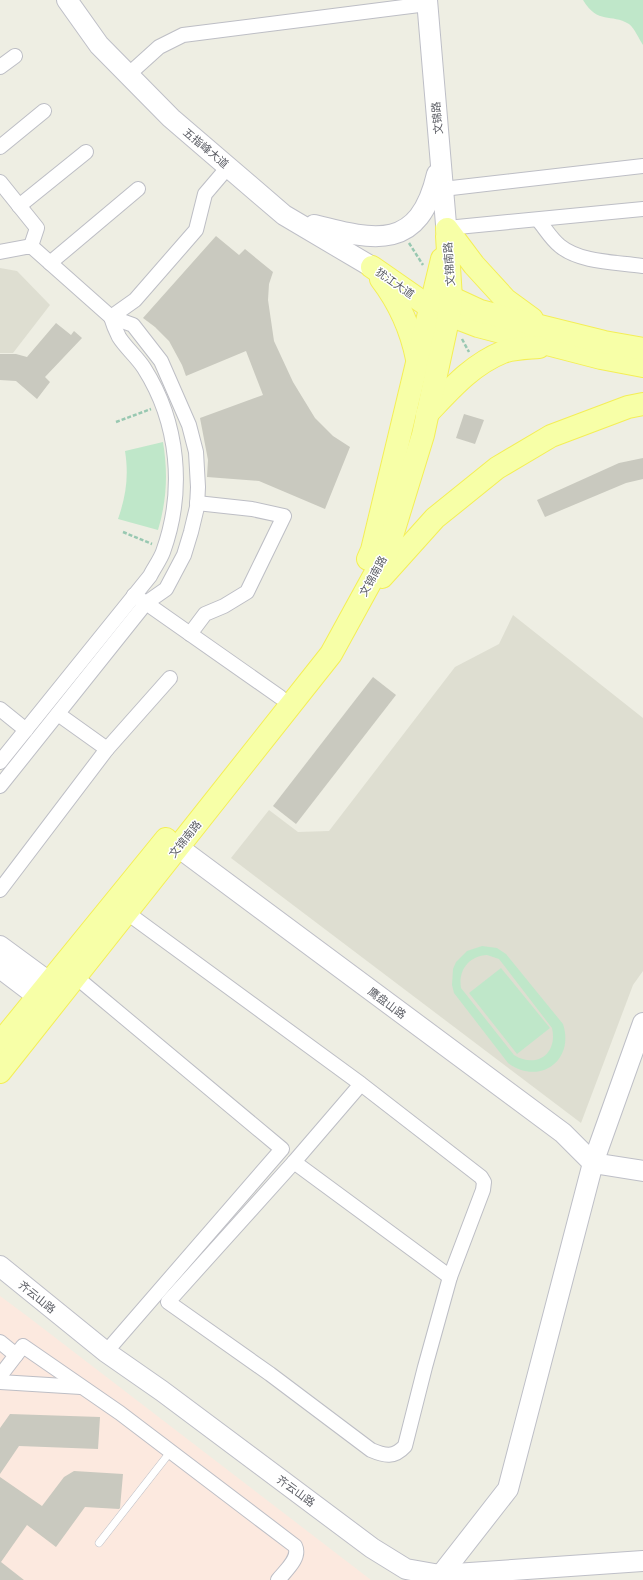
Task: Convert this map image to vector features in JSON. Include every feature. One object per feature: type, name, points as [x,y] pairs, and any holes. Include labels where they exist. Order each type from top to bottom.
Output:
[{"type":"main road","name":"文锦南路","points":[[0,1072],[331,654],[387,552],[427,415],[442,303],[447,232]]},
{"type":"main road","points":[[447,232],[474,265],[506,300],[541,326]]},
{"type":"main road","points":[[372,267],[389,289],[402,311],[412,335],[418,364]]},
{"type":"main road","name":"犹江大道","points":[[372,267],[442,303],[478,326],[601,358],[643,366]]},
{"type":"main road","name":"文锦南路","points":[[0,1043],[321,646],[372,550],[418,364],[442,303]]},
{"type":"main road","name":"犹江大道","points":[[442,303],[480,310],[604,342],[643,349]]},
{"type":"main road","points":[[427,415],[458,381],[480,364],[503,352],[552,346]]},
{"type":"main road","points":[[357,605],[435,518],[497,468],[551,436],[628,407],[643,404]]},
{"type":"street","name":"五指峰大道","points":[[67,0],[99,45],[171,118],[292,219],[372,267]]},
{"type":"street","points":[[128,75],[159,47],[183,35],[427,2]]},
{"type":"street","name":"文锦路","points":[[427,2],[447,232]]},
{"type":"street","points":[[0,67],[15,56]]},
{"type":"street","points":[[0,147],[44,111]]},
{"type":"street","points":[[19,206],[86,152]]},
{"type":"street","points":[[292,219],[356,236],[380,237],[402,231],[421,215],[432,196],[441,158]]},
{"type":"street","points":[[443,189],[643,166]]},
{"type":"street","points":[[111,317],[135,300],[196,230],[205,194],[228,167]]},
{"type":"street","points":[[0,182],[37,228],[30,246]]},
{"type":"street","points":[[50,263],[138,189]]},
{"type":"street","points":[[447,232],[538,220],[643,209]]},
{"type":"street","points":[[538,220],[559,245],[569,252],[590,258],[643,266]]},
{"type":"street","points":[[0,786],[146,603],[166,590],[176,573],[186,550],[198,499],[196,452],[189,425],[171,381],[155,353],[133,326],[111,317],[30,246]]},
{"type":"street","points":[[0,252],[30,246]]},
{"type":"street","points":[[0,762],[150,576],[165,546],[175,509],[176,468],[173,444],[162,404],[140,362],[120,337],[111,317]]},
{"type":"street","points":[[140,362],[155,353]]},
{"type":"street","points":[[176,494],[284,516],[247,592],[224,606],[205,614],[190,634]]},
{"type":"street","points":[[165,546],[186,550]]},
{"type":"street","points":[[134,595],[280,697]]},
{"type":"street","points":[[0,890],[107,749],[170,678]]},
{"type":"street","points":[[0,708],[26,730]]},
{"type":"street","points":[[58,714],[107,749]]},
{"type":"street","name":"鹰盘山路","points":[[178,847],[563,1133],[593,1163]]},
{"type":"street","points":[[126,912],[361,1084],[476,1172],[484,1182],[483,1190],[450,1277],[405,1446],[399,1453],[390,1456],[371,1450],[270,1374],[168,1302],[294,1162],[361,1084]]},
{"type":"street","points":[[0,946],[43,989]]},
{"type":"street","points":[[0,968],[43,989]]},
{"type":"street","points":[[76,977],[282,1149],[106,1352]]},
{"type":"street","points":[[438,1578],[508,1490],[593,1163],[643,1023]]},
{"type":"street","points":[[294,1162],[450,1277]]},
{"type":"street","points":[[593,1163],[643,1171]]},
{"type":"street","name":"齐云山路","points":[[0,1266],[106,1352],[162,1391],[372,1548],[406,1569],[438,1578],[643,1561]]},
{"type":"street","points":[[0,1342],[16,1355]]},
{"type":"street","points":[[0,1376],[23,1346],[83,1387],[171,1451],[295,1546],[297,1551],[296,1556],[278,1580]]},
{"type":"street","points":[[0,1382],[83,1387]]},
{"type":"lane","points":[[99,1543],[171,1451]]},
{"type":"path","points":[[406,237],[422,266],[430,264]]},
{"type":"path","points":[[455,339],[463,340],[472,357]]},
{"type":"path","points":[[116,422],[162,404]]},
{"type":"path","points":[[123,532],[165,546]]},
{"type":"shaded area","points":[[0,268],[17,271],[50,305],[13,353],[0,353]]},
{"type":"shaded area","points":[[513,615],[643,718],[643,971],[633,985],[581,1123],[231,858],[269,810],[298,832],[329,831],[455,667],[499,644]]},
{"type":"shaded area","points":[[0,1296],[27,1316],[371,1580],[0,1580]]},
{"type":"green space","points":[[583,0],[643,0],[643,45],[629,24],[616,19],[599,16],[589,8]]},
{"type":"green space","points":[[163,442],[166,464],[166,486],[158,530],[118,519],[126,486],[127,469],[125,451]]},
{"type":"green space","points":[[482,946],[497,948],[506,954],[563,1024],[565,1037],[564,1049],[559,1059],[552,1066],[542,1071],[531,1072],[520,1069],[508,1063],[454,993],[452,985],[453,969],[456,962],[467,951]],"holes":[[[487,955],[499,959],[552,1028],[552,1045],[544,1056],[537,1059],[522,1059],[514,1055],[461,988],[461,975],[466,965],[470,961]]]},
{"type":"green space","points":[[501,968],[550,1028],[517,1054],[469,993]]},
{"type":"building","points":[[216,236],[239,255],[245,249],[273,272],[269,284],[268,300],[274,341],[293,382],[315,418],[333,436],[350,447],[325,509],[259,481],[207,477],[208,460],[200,418],[263,395],[246,351],[186,376],[182,365],[169,341],[155,327],[143,318]]},
{"type":"building","points":[[56,323],[71,335],[74,331],[82,338],[45,377],[50,382],[37,399],[16,381],[0,380],[0,354],[16,354],[27,357]]},
{"type":"building","points":[[464,414],[484,420],[475,444],[456,438]]},
{"type":"building","points":[[643,458],[643,479],[626,483],[545,517],[537,500],[619,463]]},
{"type":"building","points":[[373,677],[396,695],[296,824],[273,806]]},
{"type":"building","points":[[10,1414],[100,1417],[98,1449],[19,1446],[0,1474],[0,1428]]},
{"type":"building","points":[[74,1471],[123,1474],[120,1508],[85,1507],[56,1547],[27,1525],[1,1562],[24,1580],[0,1580],[0,1477],[42,1506],[64,1477]]}]
